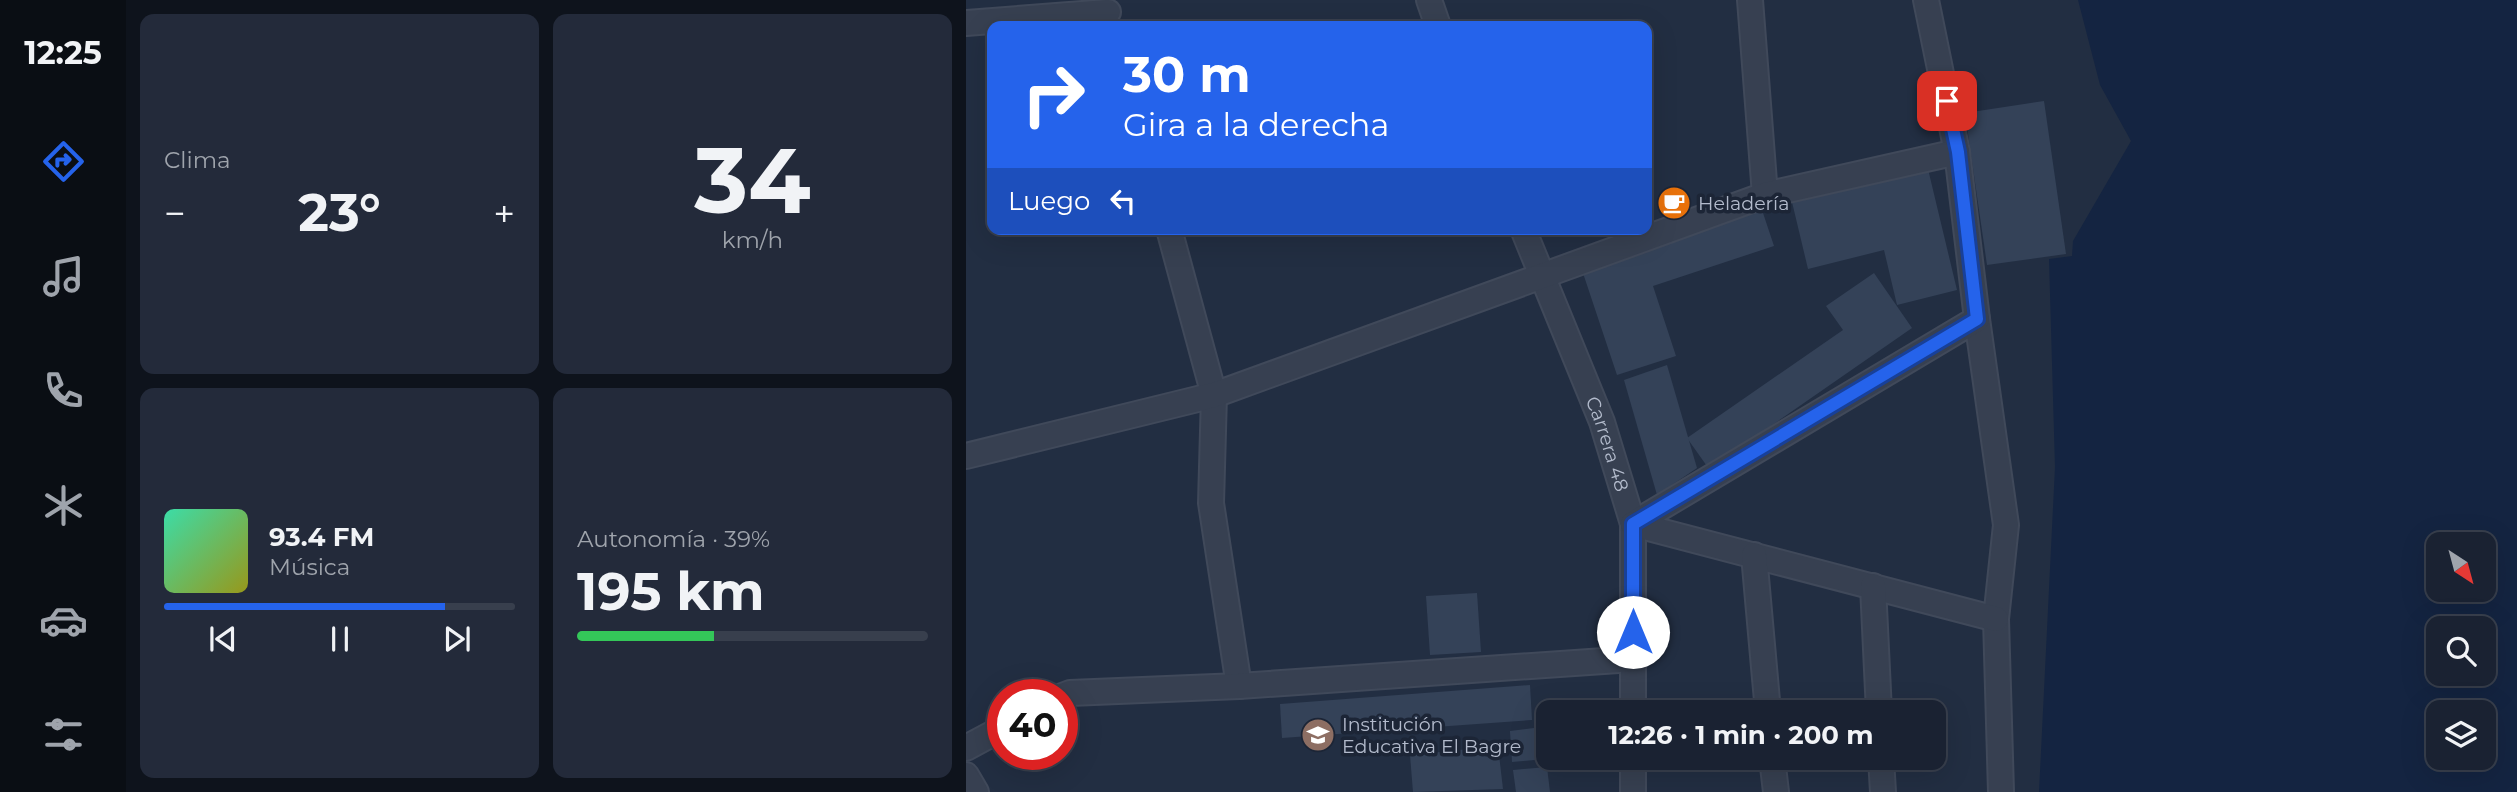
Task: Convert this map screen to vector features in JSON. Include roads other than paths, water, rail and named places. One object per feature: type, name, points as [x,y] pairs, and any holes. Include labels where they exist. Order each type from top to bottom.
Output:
[{"type":"street","points":[[1429,0],[1436,21]]},
{"type":"street","points":[[1750,0],[1765,195]]},
{"type":"street","points":[[1926,0],[1958,152],[1977,319],[2007,525],[1996,619],[2001,792]]},
{"type":"street","points":[[994,21],[1108,13]]},
{"type":"street","points":[[966,23],[987,22]]},
{"type":"street","points":[[1652,235],[1765,195],[1958,152]]},
{"type":"street","points":[[1170,235],[1214,395],[1211,503],[1239,686]]},
{"type":"street","name":"Carrera 48","points":[[1526,235],[1602,422],[1633,524],[1633,700]]},
{"type":"street","points":[[966,456],[1214,395],[1651,235]]},
{"type":"street","points":[[1633,524],[1977,319]]},
{"type":"street","points":[[1633,524],[1996,619]]},
{"type":"street","points":[[1754,555],[1767,700]]},
{"type":"street","points":[[1873,586],[1878,700]]},
{"type":"street","points":[[1078,693],[1239,686],[1633,659]]},
{"type":"street","points":[[966,748],[987,737]]},
{"type":"street","points":[[1633,770],[1633,792]]},
{"type":"street","points":[[1773,770],[1776,792]]},
{"type":"street","points":[[1882,770],[1883,792]]},
{"type":"street","points":[[966,775],[976,792]]},
{"type":"water","points":[[2078,0],[2517,0],[2517,792],[2039,792],[2055,467],[2049,259],[2072,256],[2073,241],[2131,141],[2100,85]]},
{"type":"place","name":"Heladería","points":[[1674,203]]},
{"type":"place","name":"Institución Educativa El Bagre","points":[[1318,735]]}]
